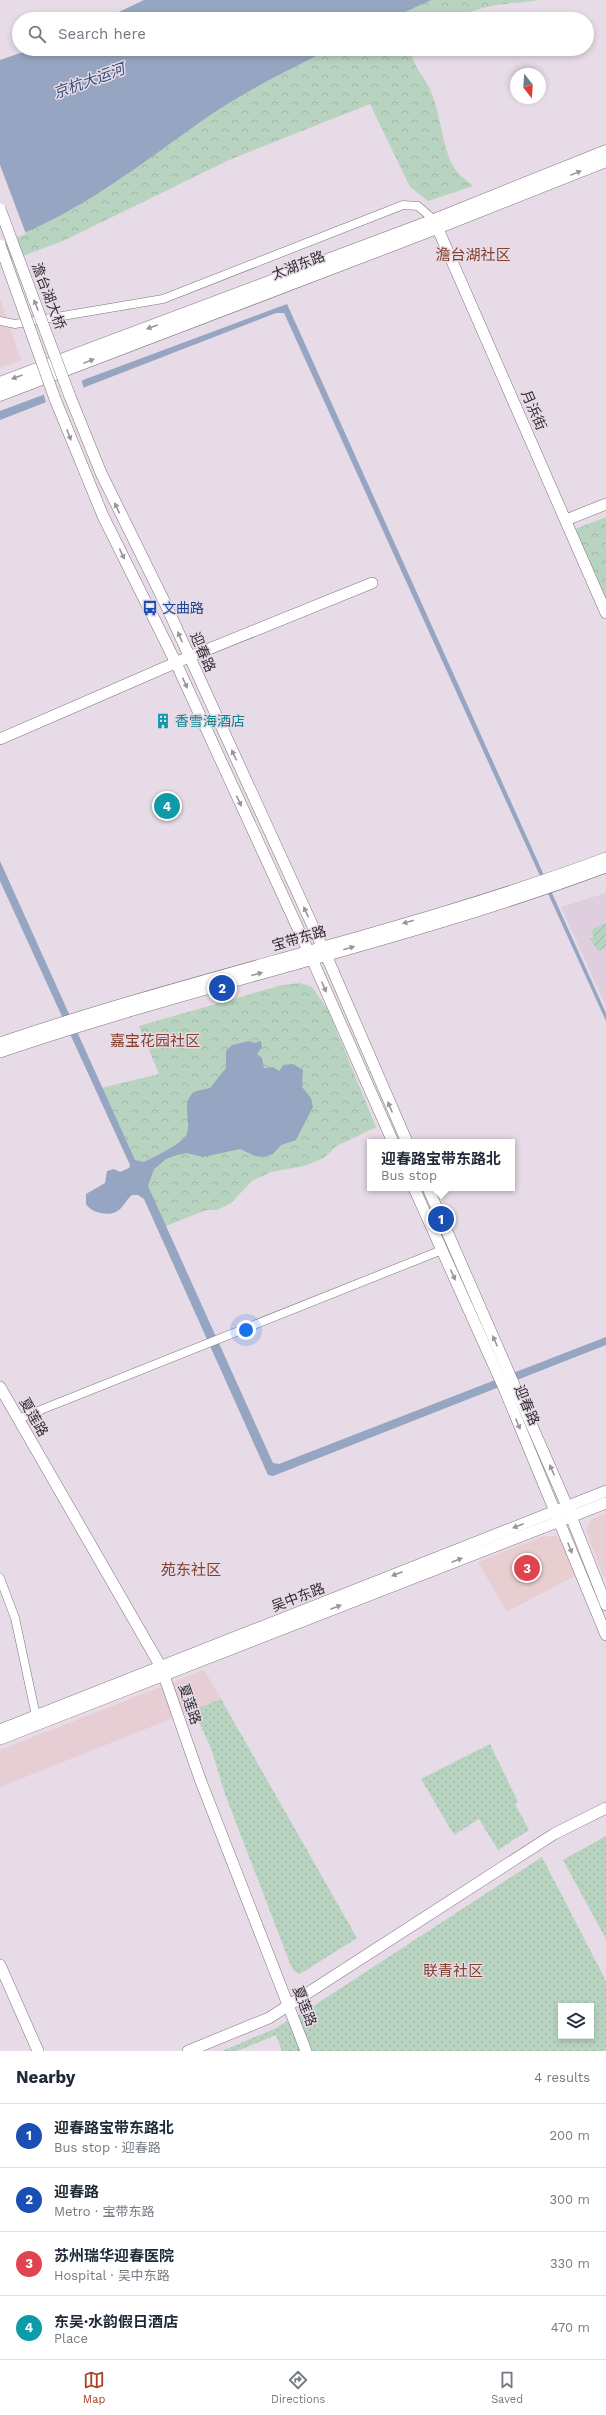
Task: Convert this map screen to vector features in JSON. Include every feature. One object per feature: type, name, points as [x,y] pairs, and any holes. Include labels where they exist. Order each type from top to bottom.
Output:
[{"type":"main road","name":"太湖东路","points":[[0,395],[436,224],[606,151]]},
{"type":"main road","name":"太湖东路","points":[[0,383],[606,161]]},
{"type":"main road","name":"澹台湖大桥","points":[[0,208],[69,394]]},
{"type":"main road","name":"月浜街","points":[[436,224],[606,613]]},
{"type":"main road","name":"澹台湖大桥","points":[[0,245],[55,399]]},
{"type":"main road","name":"迎春路","points":[[69,394],[101,473],[165,603],[324,951],[406,1139]]},
{"type":"main road","name":"迎春路","points":[[55,399],[103,516],[176,663],[310,955],[392,1139]]},
{"type":"main road","points":[[566,520],[606,504]]},
{"type":"main road","points":[[0,739],[189,657],[372,583]]},
{"type":"main road","name":"宝带东路","points":[[547,884],[606,858]]},
{"type":"main road","name":"宝带东路","points":[[0,1043],[48,1031],[324,951],[606,867]]},
{"type":"main road","name":"宝带东路","points":[[0,1052],[48,1031]]},
{"type":"main road","name":"迎春路","points":[[415,1191],[442,1250],[569,1511],[606,1605]]},
{"type":"main road","name":"迎春路","points":[[429,1191],[507,1382],[557,1516],[606,1636]]},
{"type":"main road","name":"夏莲路","points":[[0,1387],[162,1670],[200,1780],[306,2051]]},
{"type":"main road","name":"吴中东路","points":[[0,1730],[162,1670],[557,1516],[606,1491]]},
{"type":"main road","name":"吴中东路","points":[[569,1511],[606,1503]]},
{"type":"main road","name":"吴中东路","points":[[0,1739],[162,1670]]},
{"type":"main road","points":[[188,2051],[269,2018],[554,1834],[606,1808]]},
{"type":"main road","points":[[0,1965],[38,2051]]},
{"type":"street","points":[[0,321],[14,324],[163,298],[403,205],[418,206],[436,224]]},
{"type":"street","points":[[18,1419],[442,1250]]},
{"type":"street","points":[[0,1578],[18,1632],[36,1716]]},
{"type":"shaded area","points":[[0,298],[21,360],[0,368]]},
{"type":"shaded area","points":[[606,893],[606,1007],[561,907]]},
{"type":"shaded area","points":[[606,1513],[606,1577],[604,1578],[586,1530],[591,1520]]},
{"type":"shaded area","points":[[555,1536],[561,1540],[576,1575],[507,1612],[478,1562],[541,1537]]},
{"type":"shaded area","points":[[204,1670],[221,1699],[0,1787],[0,1750]]},
{"type":"green space","points":[[389,0],[540,0],[498,5],[472,12],[362,12]]},
{"type":"green space","points":[[264,56],[412,56],[416,66],[429,87],[437,110],[449,158],[457,172],[473,186],[428,201],[410,187],[370,104],[229,160],[63,241],[0,264],[0,175]]},
{"type":"green space","points":[[606,517],[606,602],[575,529]]},
{"type":"green space","points":[[606,923],[606,948],[598,951],[590,939],[594,937],[591,930]]},
{"type":"green space","points":[[300,983],[312,987],[328,1010],[376,1127],[335,1147],[324,1158],[304,1166],[271,1172],[252,1181],[231,1203],[217,1210],[206,1210],[164,1227],[101,1088],[159,1074],[139,1026],[282,985]]},
{"type":"green space","points":[[221,1699],[357,1938],[300,1974],[295,1972],[291,1966],[225,1794],[211,1748],[193,1710]]},
{"type":"green space","points":[[490,1744],[518,1802],[515,1804],[529,1830],[498,1850],[479,1819],[454,1835],[421,1779]]},
{"type":"green space","points":[[606,1836],[606,1939],[563,1860]]},
{"type":"green space","points":[[542,1857],[606,1981],[606,2051],[282,2051],[276,2035],[237,2051],[222,2051],[274,2029],[315,2005]]},
{"type":"water","points":[[144,0],[431,0],[405,12],[119,12]]},
{"type":"water","name":"京杭大运河","points":[[12,56],[316,56],[233,100],[130,172],[80,204],[28,231],[0,242],[0,60]]},
{"type":"water","points":[[287,304],[606,1013],[606,1021],[284,313],[276,313],[0,420],[0,411]]},
{"type":"water","points":[[0,861],[135,1160],[144,1162],[173,1146],[186,1136],[188,1130],[187,1107],[190,1096],[197,1091],[210,1088],[226,1068],[226,1051],[232,1045],[249,1041],[254,1043],[261,1041],[262,1047],[257,1054],[262,1058],[264,1068],[273,1067],[279,1071],[284,1065],[293,1064],[303,1070],[302,1087],[311,1098],[313,1107],[296,1140],[281,1145],[273,1154],[264,1157],[255,1156],[240,1149],[203,1157],[187,1153],[177,1155],[166,1159],[154,1169],[148,1186],[273,1463],[279,1464],[606,1337],[606,1345],[273,1476],[268,1475],[144,1199],[138,1195],[132,1195],[117,1211],[108,1214],[103,1214],[93,1210],[86,1204],[86,1194],[105,1183],[107,1171],[114,1169],[120,1172],[129,1168],[130,1165],[0,881]]},
{"type":"pier","points":[[0,165],[26,234],[0,244]]},
{"type":"pier","points":[[81,378],[84,389],[46,403],[43,392]]},
{"type":"place","name":"文曲路","points":[[150,608]]},
{"type":"place","name":"香雪海酒店","points":[[163,721]]},
{"type":"place","name":"东吴·水韵假日酒店","points":[[167,806]]},
{"type":"place","name":"迎春路","points":[[222,988]]},
{"type":"place","name":"迎春路宝带东路北","points":[[441,1219]]},
{"type":"place","name":"苏州瑞华迎春医院","points":[[527,1568]]},
{"type":"district","name":"澹台湖社区","points":[[473,255]]},
{"type":"district","name":"嘉宝花园社区","points":[[155,1041]]},
{"type":"district","name":"苑东社区","points":[[191,1570]]},
{"type":"district","name":"联青社区","points":[[453,1971]]}]
